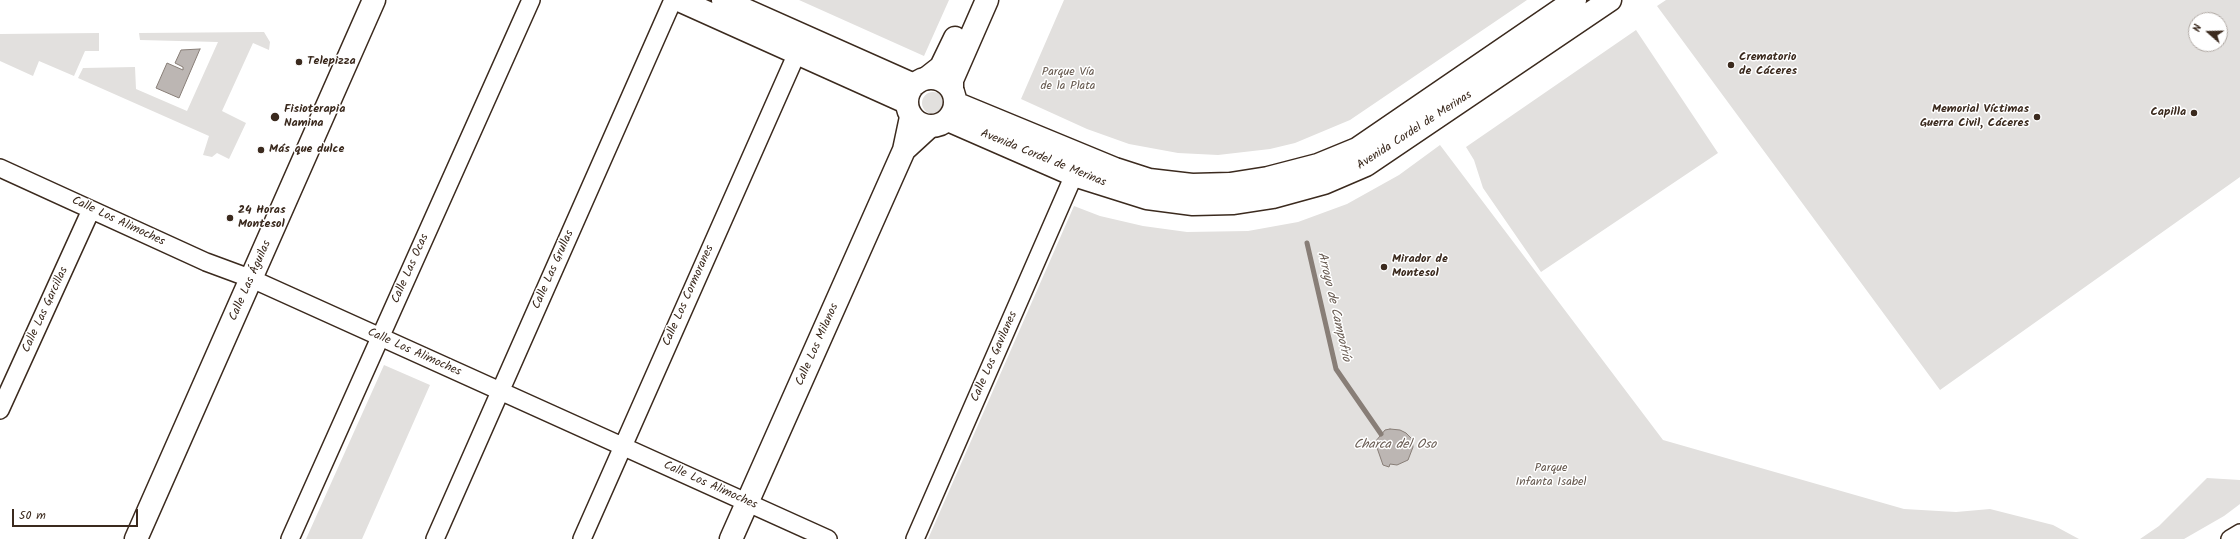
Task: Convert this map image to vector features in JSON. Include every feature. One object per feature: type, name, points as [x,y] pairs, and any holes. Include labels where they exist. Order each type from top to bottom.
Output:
[{"type":"main road","name":"Calle Las Águilas","points":[[136,539],[374,0]]},
{"type":"main road","name":"Avenida Cordel de Merinas","points":[[679,0],[797,53],[1115,169],[1149,180],[1192,185],[1230,184],[1268,178],[1318,165],[1357,149],[1575,0]]},
{"type":"main road","name":"Avenida Cordel de Merinas","points":[[723,0],[1074,175],[1147,198],[1193,204],[1234,202],[1273,197],[1324,183],[1366,165],[1610,0]]},
{"type":"main road","points":[[930,102],[941,67],[972,0]]},
{"type":"main road","name":"Calle Los Milanos","points":[[731,539],[904,150],[930,102],[952,80],[987,0]]},
{"type":"street","name":"Calle Las Ocas","points":[[290,539],[531,0]]},
{"type":"street","name":"Calle Las Grullas","points":[[435,539],[673,0]]},
{"type":"street","name":"Calle Los Cormoranes","points":[[582,539],[797,53]]},
{"type":"street","name":"Calle Los Alimoches","points":[[0,168],[206,262],[252,279],[828,539]]},
{"type":"street","name":"Calle Los Gavilanes","points":[[915,539],[1074,175]]},
{"type":"street","name":"Calle Las Garcillas","points":[[0,410],[91,210]]},
{"type":"street","points":[[2230,539],[2240,533]]},
{"type":"green space","points":[[799,0],[949,0],[924,56]]},
{"type":"green space","name":"Parque Vía de la Plata","points":[[1064,0],[1527,0],[1350,120],[1295,143],[1270,149],[1218,155],[1178,153],[1129,144],[1087,129],[1021,99]]},
{"type":"green space","points":[[1666,0],[2240,0],[2240,177],[1940,390],[1657,6]]},
{"type":"green space","points":[[1636,30],[1718,153],[1541,272],[1483,188],[1474,160],[1466,147]]},
{"type":"green space","points":[[264,32],[270,42],[269,50],[253,43],[222,111],[246,123],[229,159],[217,153],[212,157],[203,155],[209,136],[78,78],[83,68],[135,67],[136,89],[187,111],[218,42],[140,40],[139,33]]},
{"type":"green space","points":[[99,33],[99,51],[85,51],[74,76],[39,61],[33,76],[0,61],[0,34]]},
{"type":"green space","points":[[933,92],[941,95],[944,103],[941,111],[933,114],[925,111],[922,103],[925,95]]},
{"type":"green space","name":"Parque Infanta Isabel","points":[[1440,145],[1663,440],[1904,509],[1956,512],[1990,509],[2053,525],[2079,539],[928,539],[1074,206],[1100,216],[1143,226],[1187,232],[1248,231],[1298,222],[1347,204],[1399,175]]},
{"type":"green space","points":[[384,365],[430,385],[362,539],[306,539]]},
{"type":"green space","points":[[2207,478],[2240,480],[2240,504],[2224,516],[2184,539],[2140,539],[2159,526]]},
{"type":"water","points":[[200,49],[179,98],[156,88],[167,63],[183,70],[183,67],[175,63],[181,50]]},
{"type":"water","name":"Charca del Oso","points":[[1385,430],[1400,430],[1406,433],[1412,439],[1413,447],[1408,460],[1397,465],[1390,464],[1389,467],[1383,465],[1375,442]]},
{"type":"waterway","name":"Arroyo de Campofrío","points":[[1307,243],[1336,369],[1381,434]]},
{"type":"place","name":"Telepizza","points":[[299,62]]},
{"type":"place","name":"Crematorio de Cáceres","points":[[1731,65]]},
{"type":"place","name":"Capilla","points":[[2194,113]]},
{"type":"place","name":"Fisioterapia Namina","points":[[275,117]]},
{"type":"place","name":"Memorial Víctimas Guerra Civil, Cáceres","points":[[2037,117]]},
{"type":"place","name":"Más que dulce","points":[[261,150]]},
{"type":"place","name":"24 Horas Montesol","points":[[230,218]]},
{"type":"place","name":"Mirador de Montesol","points":[[1384,267]]}]
